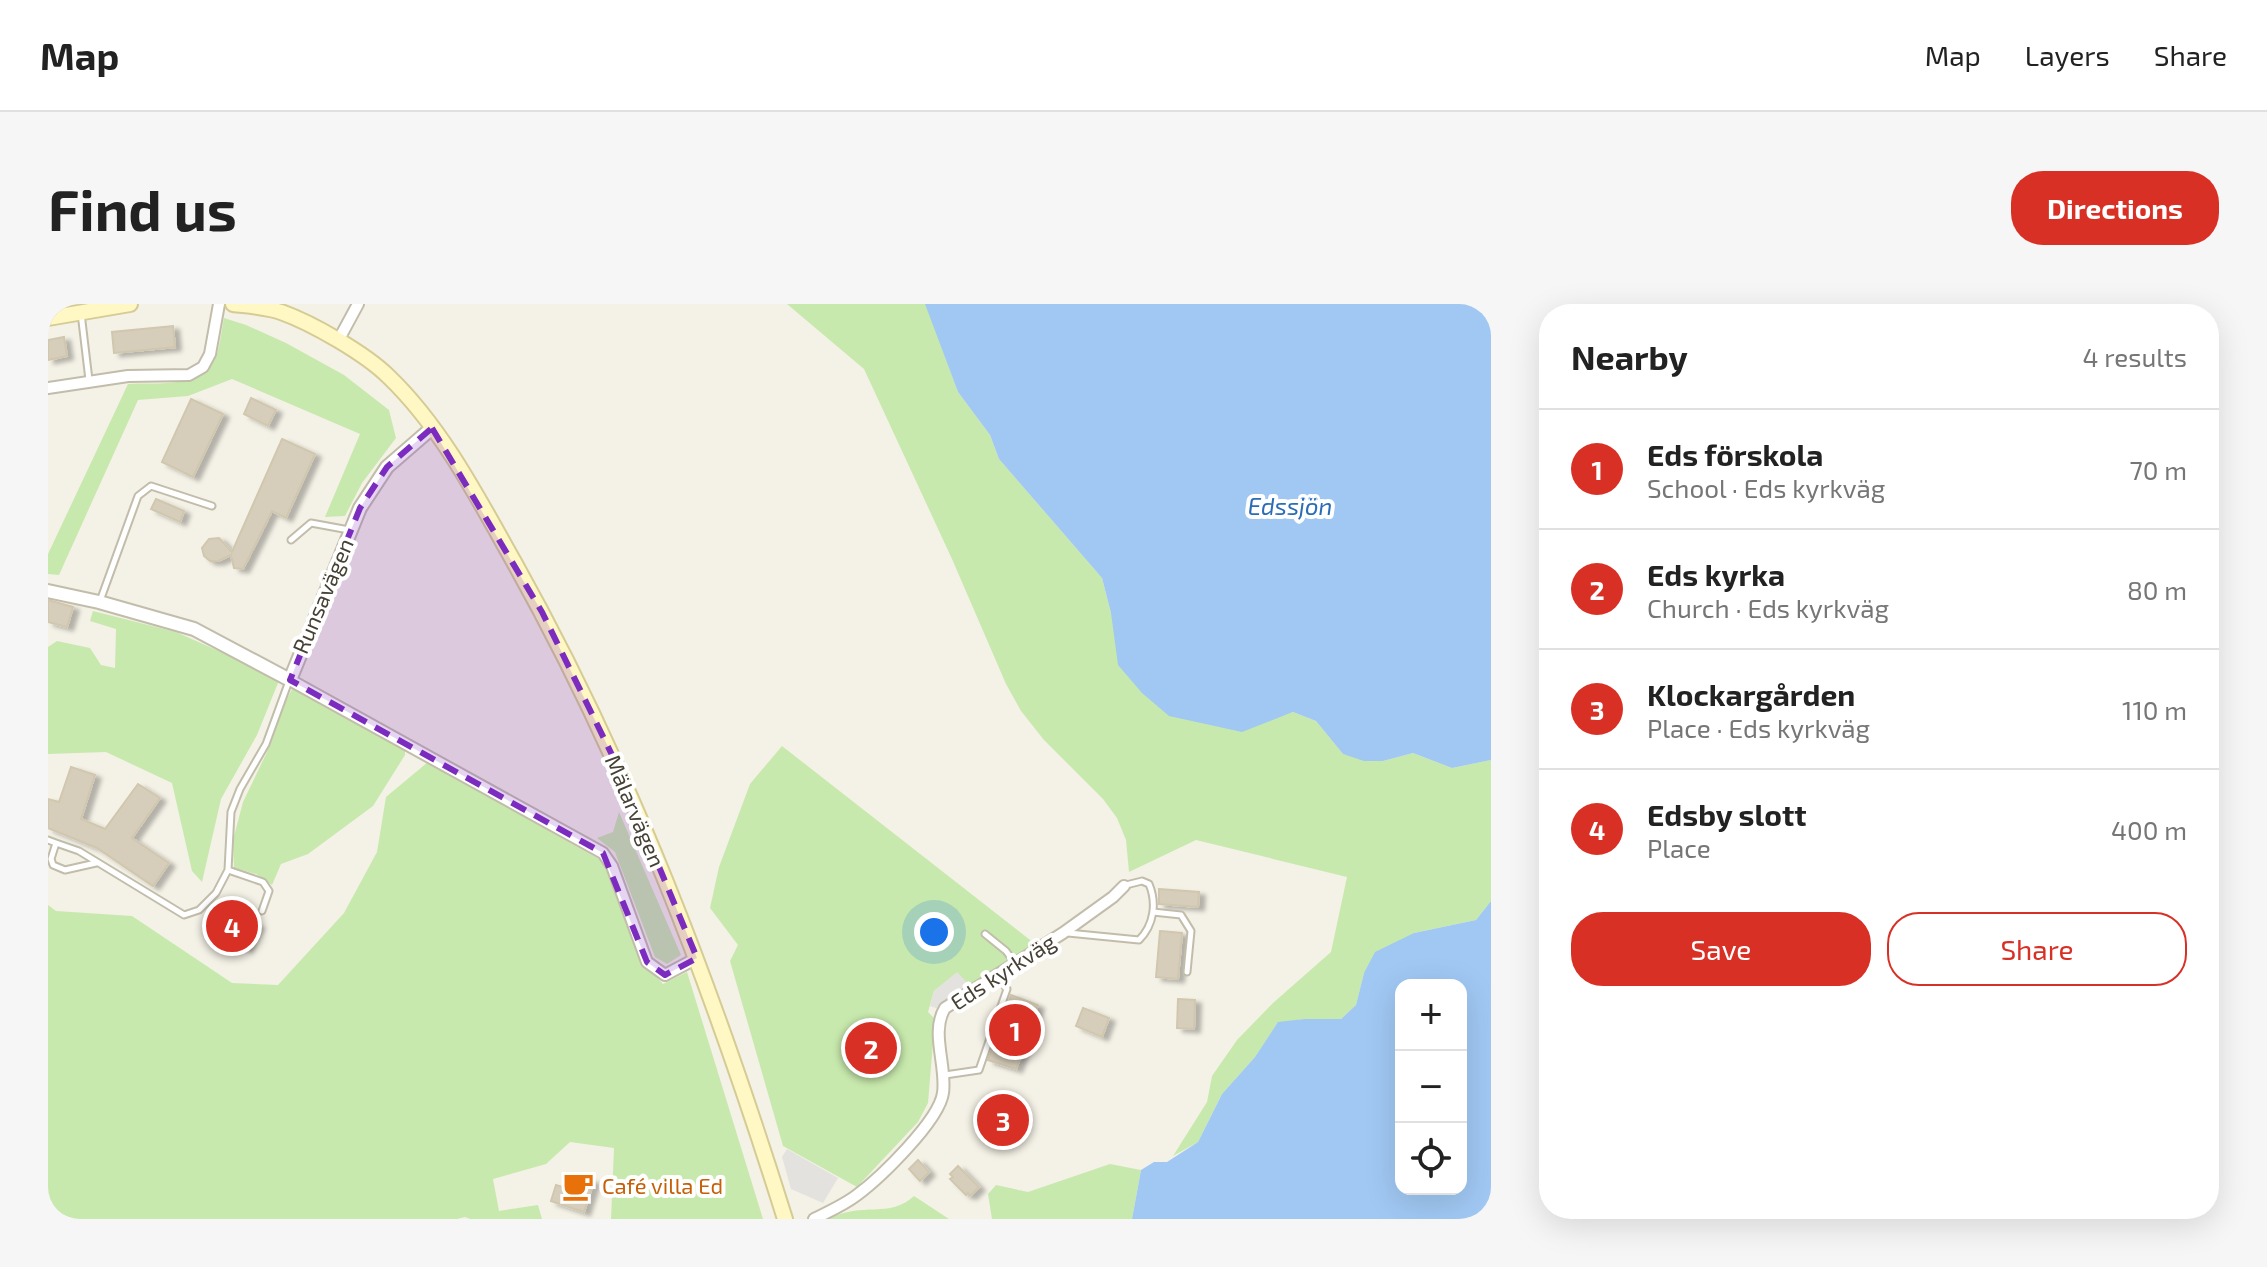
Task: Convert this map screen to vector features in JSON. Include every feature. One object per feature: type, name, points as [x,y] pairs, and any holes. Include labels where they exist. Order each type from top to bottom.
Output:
[{"type":"main road","points":[[48,318],[81,308],[130,304]]},
{"type":"main road","name":"Mälarvägen","points":[[233,304],[280,312],[338,341],[388,376],[432,428],[488,516],[549,626],[615,761],[697,958],[785,1219]]},
{"type":"street","points":[[48,388],[128,376],[189,375],[203,367],[210,354],[219,304]]},
{"type":"street","points":[[338,341],[358,304]]},
{"type":"street","name":"Runsavägen","points":[[48,591],[194,629],[290,680],[350,531],[376,481],[396,458],[432,428]]},
{"type":"street","points":[[290,680],[603,853],[612,866],[647,962],[665,975],[697,958]]},
{"type":"street","name":"Eds kyrkväg","points":[[814,1219],[858,1194],[926,1127],[938,1109],[943,1096],[940,1034],[941,1015],[945,1008],[1063,933],[1124,886]]},
{"type":"lane","points":[[81,308],[89,380]]},
{"type":"lane","points":[[99,602],[138,496],[151,486],[212,506]]},
{"type":"lane","points":[[291,540],[311,523],[350,531]]},
{"type":"lane","points":[[48,840],[79,851],[184,915],[199,910],[216,893],[228,870],[231,812],[240,789],[266,744],[290,680]]},
{"type":"lane","points":[[56,843],[51,859],[53,865],[65,870],[96,863]]},
{"type":"lane","points":[[228,870],[263,882],[269,891],[262,911]]},
{"type":"lane","points":[[1063,933],[1080,932],[1139,940],[1149,930],[1154,894],[1149,884],[1142,881],[1124,886]]},
{"type":"lane","points":[[1153,912],[1181,915],[1191,931],[1187,972]]},
{"type":"lane","points":[[985,934],[1015,963]]},
{"type":"lane","points":[[944,1075],[979,1070],[1007,989],[997,976]]},
{"type":"highlighted area","points":[[432,428],[542,612],[615,761],[697,958],[665,975],[647,962],[603,853],[290,680],[360,508],[387,467]]},
{"type":"green space","points":[[787,304],[926,304],[958,392],[990,435],[999,459],[1102,578],[1111,613],[1269,720],[1293,712],[1316,721],[1343,754],[1383,761],[1413,753],[1452,768],[1491,760],[1491,901],[1476,920],[1414,933],[1364,973],[1356,1005],[1341,1019],[1278,1023],[1255,1057],[1222,1094],[1198,1142],[1173,1156],[1207,1102],[1212,1076],[1237,1040],[1273,1003],[1331,952],[1347,877],[1196,840],[1129,872],[1126,840],[1117,818],[1103,799],[1044,740],[1021,711],[1006,684],[864,369]]},
{"type":"green space","points":[[224,318],[286,343],[344,375],[389,410],[396,438],[362,483],[345,516],[325,517],[360,434],[232,379],[188,396],[138,400],[59,575],[48,574],[48,554],[128,384],[188,380],[207,370],[219,346]]},
{"type":"green space","points":[[93,611],[176,632],[280,678],[257,735],[221,799],[202,882],[192,871],[172,783],[106,752],[48,754],[48,647],[57,641],[90,648],[101,665],[115,668],[116,629],[90,621]]},
{"type":"green space","points":[[294,685],[405,750],[405,755],[373,806],[308,854],[281,864],[272,885],[256,874],[234,868],[233,840],[243,802]]},
{"type":"green space","points":[[782,746],[1034,943],[970,986],[957,973],[934,991],[928,1012],[935,1019],[928,1103],[918,1122],[857,1187],[783,1146],[730,961],[738,945],[710,908],[719,867],[750,784]]},
{"type":"green space","points":[[428,762],[604,862],[645,964],[663,984],[687,972],[763,1219],[611,1219],[614,1148],[570,1142],[546,1164],[493,1179],[499,1211],[538,1205],[542,1219],[48,1219],[48,905],[56,911],[132,916],[232,983],[278,985],[344,913],[377,852],[386,797]]},
{"type":"green space","points":[[619,812],[681,955],[667,964],[655,957],[615,852],[597,838],[613,832]]},
{"type":"green space","points":[[1110,1164],[1141,1170],[1132,1219],[992,1219],[988,1194],[996,1185],[1028,1192]]},
{"type":"green space","points":[[914,1196],[949,1219],[829,1219],[853,1211],[895,1207]]},
{"type":"shaded area","points":[[957,972],[970,986],[939,1009],[930,1006],[934,991]]},
{"type":"shaded area","points":[[787,1149],[838,1178],[823,1203],[791,1189],[782,1157]]},
{"type":"water","name":"Edssjön","points":[[925,304],[1491,304],[1491,760],[1452,768],[1413,753],[1383,761],[1364,761],[1343,754],[1316,721],[1293,712],[1242,732],[1169,716],[1142,693],[1118,665],[1111,613],[1102,578],[999,459],[990,435],[958,392]]},
{"type":"water","points":[[1491,901],[1491,1219],[1132,1219],[1141,1170],[1154,1162],[1167,1162],[1198,1142],[1222,1094],[1255,1057],[1278,1022],[1341,1019],[1356,1005],[1364,973],[1375,952],[1414,933],[1476,920]]},
{"type":"building","points":[[173,326],[175,347],[114,353],[112,332]]},
{"type":"building","points":[[64,337],[67,356],[48,360],[48,340]]},
{"type":"building","points":[[251,398],[276,410],[268,426],[244,414]]},
{"type":"building","points":[[191,399],[223,414],[193,477],[162,462]]},
{"type":"building","points":[[282,439],[315,454],[286,518],[272,511],[243,569],[234,568],[231,555],[210,561],[204,556],[202,548],[209,539],[219,538],[232,552]]},
{"type":"building","points":[[156,499],[184,511],[180,522],[151,509]]},
{"type":"building","points":[[48,600],[73,607],[67,627],[48,622]]},
{"type":"building","points":[[71,767],[95,775],[81,819],[105,829],[138,784],[160,798],[132,838],[169,863],[153,886],[97,848],[48,828],[48,799],[59,802]]},
{"type":"building","points":[[1159,889],[1199,892],[1198,907],[1159,904]]},
{"type":"building","points":[[217,903],[258,925],[246,949],[205,927]]},
{"type":"building","points":[[1160,931],[1182,933],[1178,979],[1156,977]]},
{"type":"building","points":[[1011,995],[1038,1005],[1032,1023],[1027,1021],[1019,1046],[1024,1048],[1016,1069],[988,1060],[996,1038],[1002,1041],[1010,1017],[1004,1015]]},
{"type":"building","points":[[1178,999],[1195,1000],[1194,1029],[1177,1028]]},
{"type":"building","points":[[1083,1008],[1109,1018],[1102,1037],[1076,1026]]},
{"type":"building","points":[[870,1026],[887,1032],[873,1070],[855,1063]]},
{"type":"building","points":[[1000,1106],[1014,1111],[1006,1135],[992,1130]]},
{"type":"building","points":[[918,1160],[929,1172],[920,1181],[909,1169]]},
{"type":"building","points":[[958,1166],[979,1187],[970,1196],[950,1179],[953,1177],[950,1174]]},
{"type":"building","points":[[577,1175],[594,1181],[584,1212],[551,1201],[556,1185],[572,1190]]},
{"type":"place","name":"Edsby slott","points":[[232,926]]},
{"type":"place","name":"Eds förskola","points":[[1015,1030]]},
{"type":"place","name":"Eds kyrka","points":[[871,1048]]},
{"type":"place","name":"Klockargården","points":[[1003,1120]]},
{"type":"place","name":"Café villa Ed","points":[[578,1186]]}]
